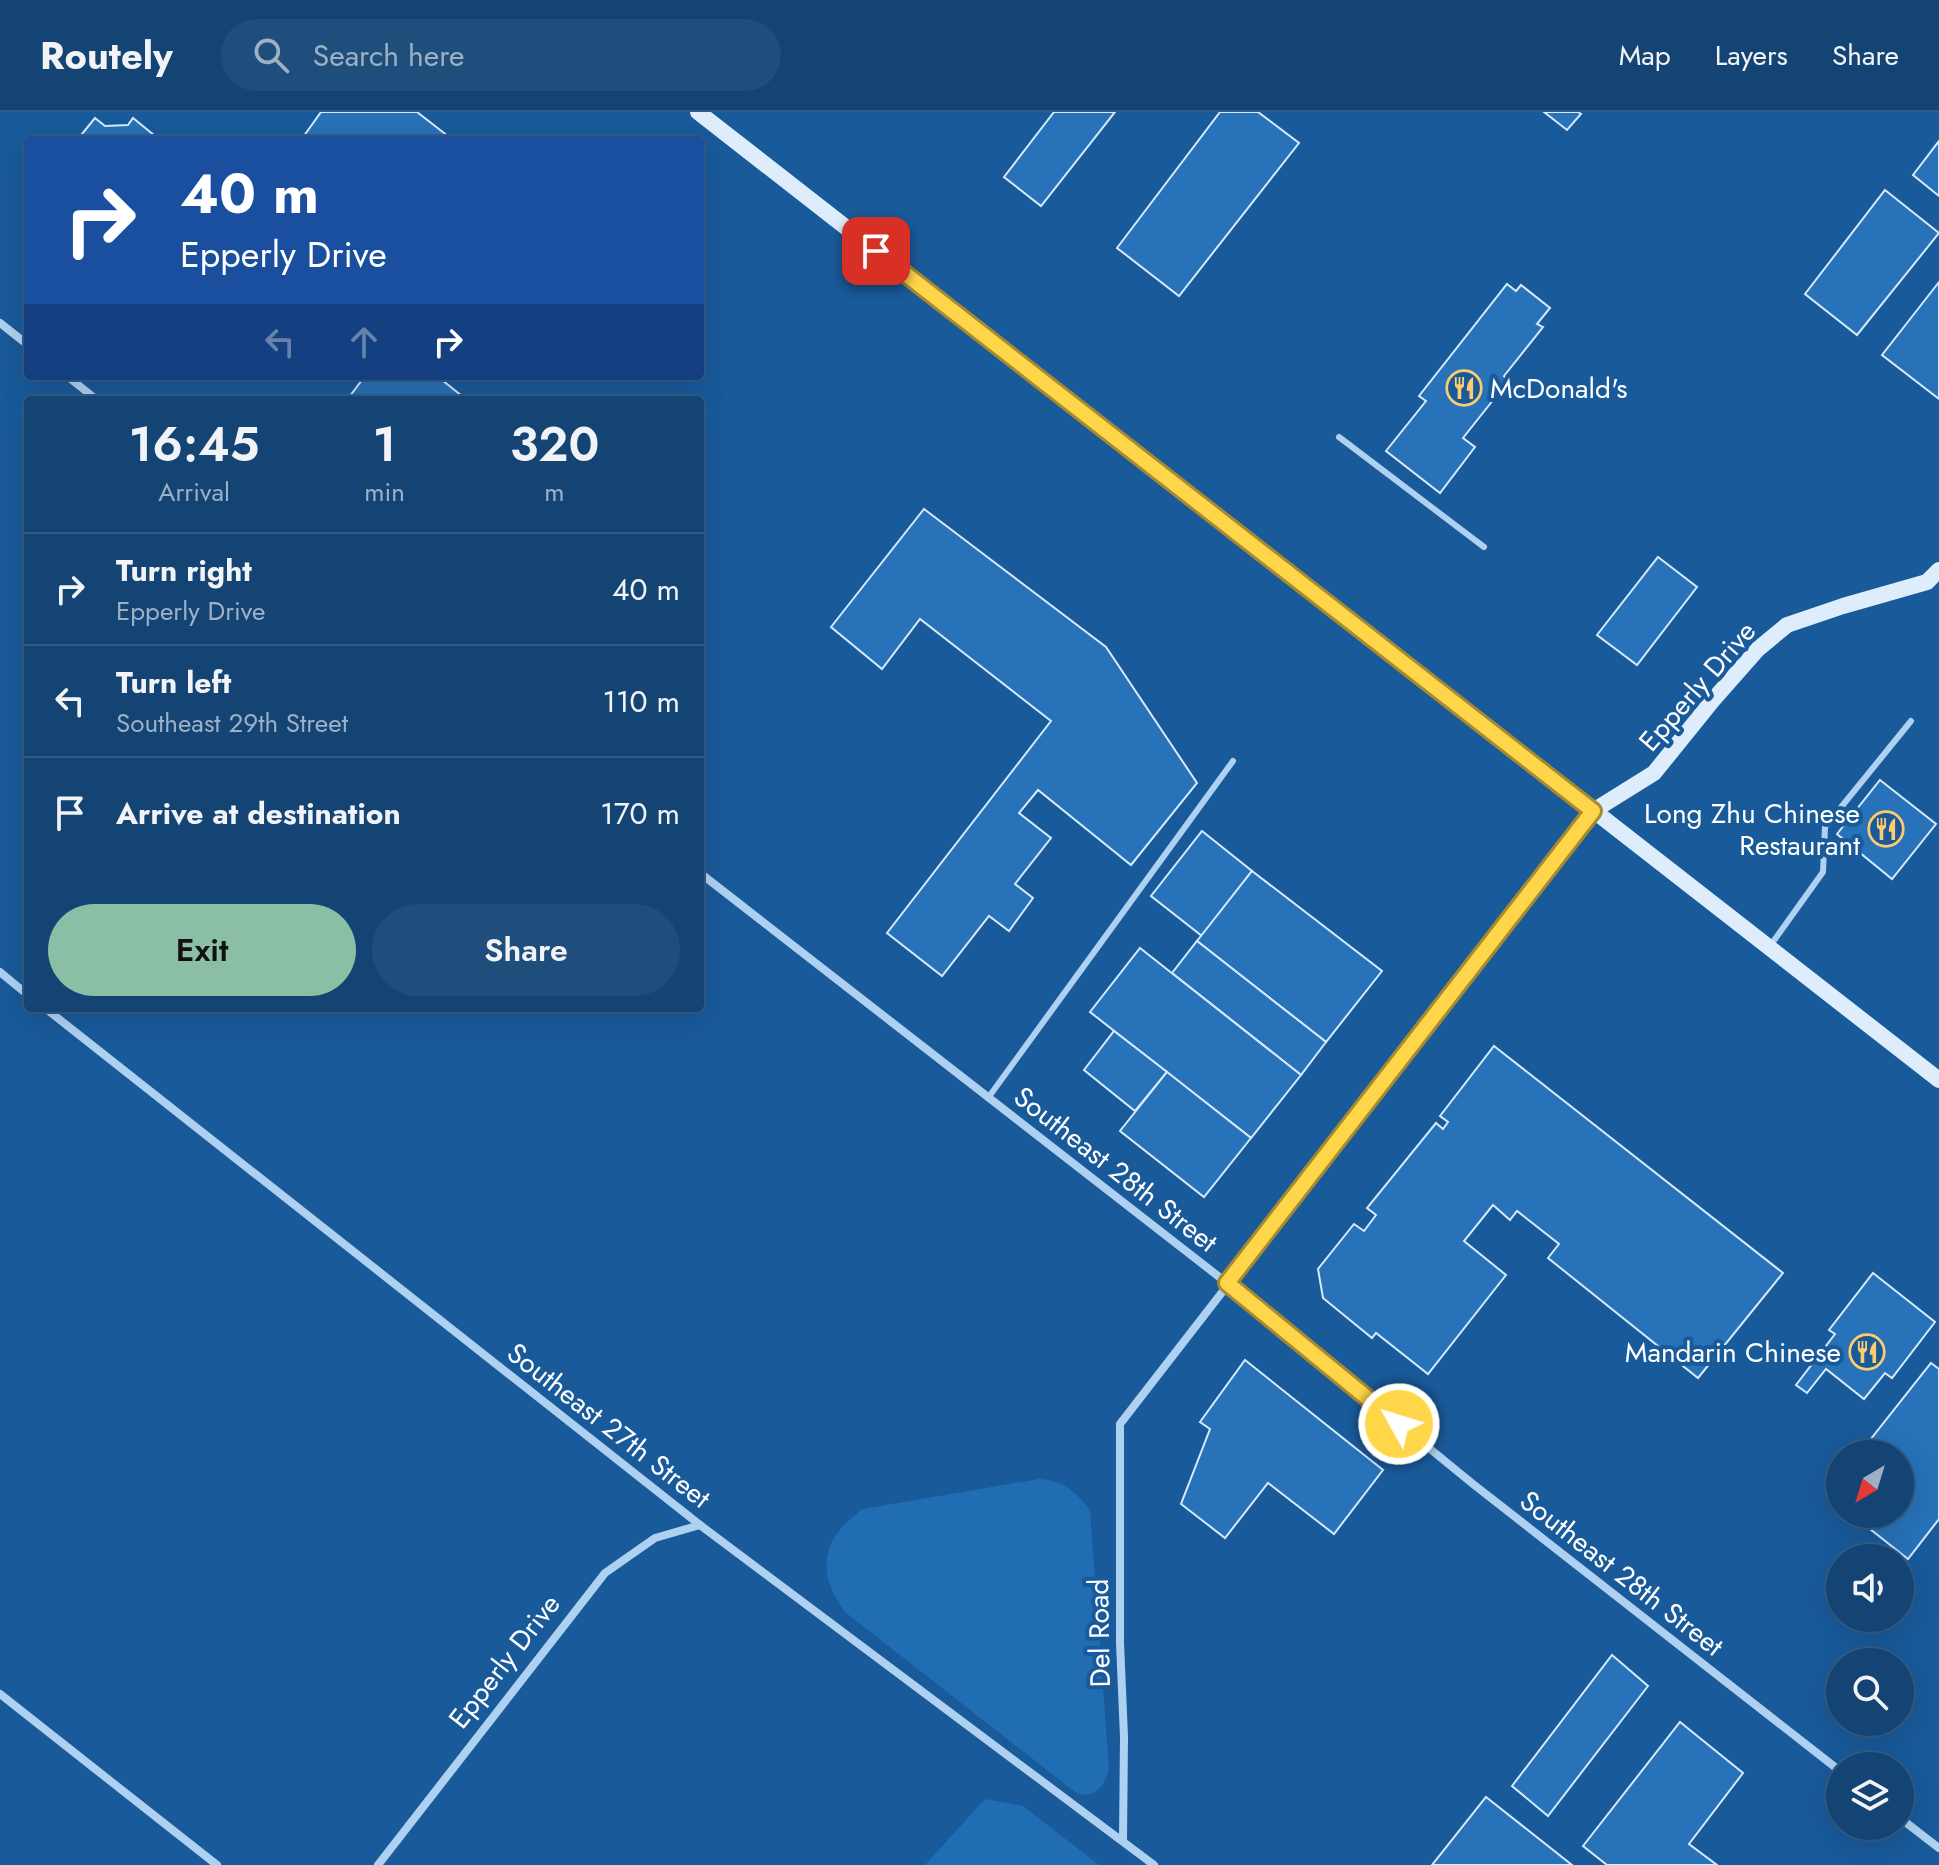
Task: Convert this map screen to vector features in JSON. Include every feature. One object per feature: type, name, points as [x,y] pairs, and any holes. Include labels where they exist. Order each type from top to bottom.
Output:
[{"type":"main road","points":[[698,112],[1939,1080]]},
{"type":"main road","name":"Epperly Drive","points":[[1481,958],[1593,811],[1654,773],[1758,649],[1787,625],[1927,582],[1939,570]]},
{"type":"street","points":[[0,323],[24,342]]},
{"type":"street","points":[[72,380],[92,396]]},
{"type":"street","name":"Southeast 28th Street","points":[[704,876],[1227,1283],[1473,1484],[1826,1760]]},
{"type":"street","name":"Epperly Drive","points":[[1120,1424],[1481,958]]},
{"type":"street","points":[[0,972],[24,992]]},
{"type":"street","name":"Southeast 27th Street","points":[[50,1012],[700,1525],[1154,1865]]},
{"type":"street","name":"Del Road","points":[[1120,1424],[1123,1840]]},
{"type":"street","name":"Epperly Drive","points":[[378,1865],[605,1573],[655,1538],[700,1525]]},
{"type":"street","points":[[0,1694],[217,1865]]},
{"type":"street","points":[[1914,1829],[1939,1848]]},
{"type":"lane","points":[[1339,437],[1484,547]]},
{"type":"lane","points":[[1768,949],[1823,872],[1825,827],[1911,721]]},
{"type":"lane","points":[[988,1098],[1233,761]]},
{"type":"shaded area","points":[[1039,1479],[1069,1488],[1090,1511],[1109,1769],[1101,1786],[1087,1795],[1075,1792],[845,1612],[829,1583],[827,1556],[831,1544],[849,1520],[863,1509]]},
{"type":"shaded area","points":[[985,1799],[1023,1806],[1099,1865],[925,1865]]},
{"type":"building","points":[[321,112],[417,112],[448,136],[304,136]]},
{"type":"building","points":[[1054,112],[1115,112],[1041,206],[1004,177]]},
{"type":"building","points":[[1220,112],[1258,112],[1299,143],[1179,296],[1117,248]]},
{"type":"building","points":[[1544,112],[1578,112],[1581,114],[1567,130]]},
{"type":"building","points":[[95,118],[105,126],[128,125],[133,118],[155,136],[80,136]]},
{"type":"building","points":[[1939,141],[1939,196],[1913,175]]},
{"type":"building","points":[[1885,190],[1939,233],[1857,335],[1805,294]]},
{"type":"building","points":[[1939,282],[1939,399],[1882,355]]},
{"type":"building","name":"McDonald's","points":[[1507,284],[1516,291],[1521,285],[1550,308],[1537,324],[1543,327],[1504,376],[1509,380],[1463,438],[1475,447],[1440,493],[1386,451],[1426,401],[1419,396]]},
{"type":"building","points":[[362,380],[442,380],[462,396],[350,396]]},
{"type":"building","points":[[924,509],[1106,647],[1197,783],[1131,865],[1038,790],[1019,813],[1051,838],[1015,884],[1033,898],[1009,931],[989,916],[942,976],[887,933],[1051,721],[920,619],[882,669],[831,627]]},
{"type":"building","points":[[1658,557],[1697,587],[1637,665],[1597,635]]},
{"type":"building","name":"Long Zhu Chinese Restaurant","points":[[1880,780],[1936,824],[1892,879],[1837,834]]},
{"type":"building","points":[[1202,831],[1252,871],[1202,936],[1151,896]]},
{"type":"building","points":[[1252,871],[1382,971],[1326,1042],[1197,941]]},
{"type":"building","points":[[1197,941],[1326,1042],[1301,1075],[1172,973]]},
{"type":"building","points":[[1140,948],[1301,1075],[1251,1138],[1090,1012]]},
{"type":"building","points":[[1114,1031],[1167,1072],[1135,1111],[1084,1070]]},
{"type":"building","points":[[1494,1046],[1783,1273],[1698,1378],[1548,1258],[1559,1244],[1517,1211],[1510,1220],[1493,1205],[1464,1241],[1506,1275],[1428,1374],[1376,1333],[1372,1338],[1323,1298],[1318,1269],[1354,1224],[1364,1231],[1376,1215],[1367,1208],[1436,1123],[1443,1129],[1448,1122],[1440,1116]]},
{"type":"building","points":[[1167,1072],[1251,1138],[1204,1197],[1120,1131]]},
{"type":"building","name":"Mandarin Chinese","points":[[1873,1273],[1935,1322],[1892,1378],[1885,1373],[1864,1399],[1826,1369],[1807,1393],[1796,1385],[1835,1334],[1829,1330]]},
{"type":"building","points":[[1245,1360],[1383,1470],[1334,1534],[1268,1483],[1225,1538],[1181,1504],[1210,1429],[1200,1422]]},
{"type":"building","points":[[1931,1363],[1939,1369],[1939,1519],[1914,1551],[1914,1544],[1889,1544],[1869,1528],[1914,1528],[1914,1440],[1870,1440]]},
{"type":"building","points":[[1612,1655],[1648,1686],[1548,1816],[1512,1786]]},
{"type":"building","points":[[1680,1722],[1743,1773],[1689,1844],[1717,1865],[1607,1865],[1583,1846]]},
{"type":"building","points":[[1486,1797],[1572,1865],[1432,1865]]},
{"type":"place","name":"McDonald's","points":[[1464,388]]},
{"type":"place","name":"Long Zhu Chinese Restaurant","points":[[1886,829]]},
{"type":"place","name":"Mandarin Chinese","points":[[1867,1352]]},
{"type":"route","points":[[876,251],[1593,811],[1227,1283],[1399,1424]]}]
